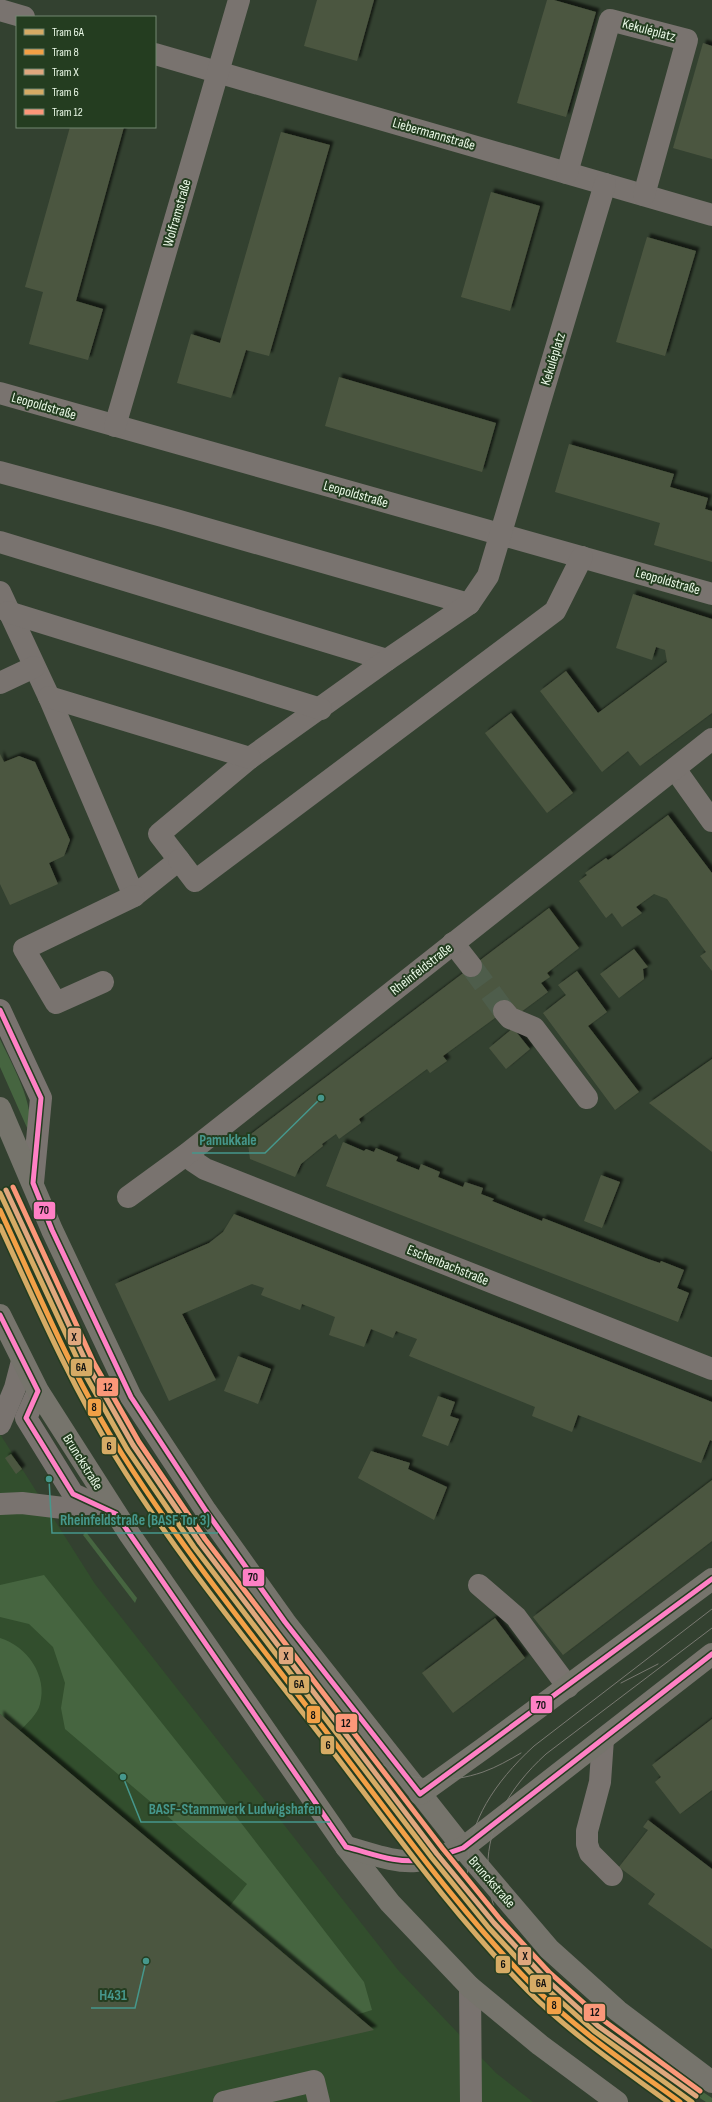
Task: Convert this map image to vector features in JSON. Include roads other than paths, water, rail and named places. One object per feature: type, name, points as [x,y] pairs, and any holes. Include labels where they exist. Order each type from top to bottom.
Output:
[{"type":"main road","name":"Brunckstraße","points":[[0,1108],[52,1230],[131,1397],[206,1511],[285,1622],[463,1848],[549,1949],[618,2011],[712,2082]]},
{"type":"main road","name":"Brunckstraße","points":[[0,1316],[38,1390],[116,1514],[346,1847],[390,1903],[470,1987],[540,2044],[617,2102]]},
{"type":"main road","points":[[420,1794],[568,1687],[712,1579]]},
{"type":"main road","points":[[346,1847],[390,1858],[414,1861],[432,1858],[463,1848],[712,1654]]},
{"type":"street","name":"Wolframstraße","points":[[115,426],[239,0]]},
{"type":"street","points":[[0,10],[21,16]]},
{"type":"street","name":"Kekuléplatz","points":[[567,173],[610,20],[687,40],[644,195]]},
{"type":"street","name":"Liebermannstraße","points":[[156,54],[712,215]]},
{"type":"street","name":"Kekuléplatz","points":[[469,604],[488,576],[606,184]]},
{"type":"street","name":"Leopoldstraße","points":[[0,393],[712,594]]},
{"type":"street","points":[[0,472],[162,516],[469,604]]},
{"type":"street","points":[[0,542],[387,660]]},
{"type":"street","points":[[469,604],[387,660],[321,709],[250,758],[159,834],[196,881],[555,611],[582,557]]},
{"type":"street","points":[[0,592],[8,612],[49,697],[134,896]]},
{"type":"street","points":[[8,612],[321,709]]},
{"type":"street","points":[[0,683],[34,667]]},
{"type":"street","points":[[49,697],[250,758]]},
{"type":"street","name":"Rheinfeldstraße","points":[[128,1197],[187,1154],[712,739]]},
{"type":"street","points":[[675,769],[712,821]]},
{"type":"street","points":[[103,982],[56,1003],[24,949],[134,896],[179,860]]},
{"type":"street","points":[[454,943],[471,966]]},
{"type":"street","points":[[0,1010],[41,1098],[33,1183]]},
{"type":"street","points":[[504,1010],[510,1018],[534,1028],[587,1098]]},
{"type":"street","name":"Eschenbachstraße","points":[[187,1154],[193,1161],[205,1169],[712,1369]]},
{"type":"street","points":[[0,1424],[15,1388],[22,1361]]},
{"type":"street","points":[[0,1504],[22,1503],[58,1506],[116,1514]]},
{"type":"street","points":[[480,1585],[516,1617],[568,1687]]},
{"type":"street","points":[[603,1739],[600,1782],[587,1831],[587,1844],[590,1853],[612,1875]]},
{"type":"street","points":[[470,1987],[471,2102]]},
{"type":"street","points":[[224,2102],[314,2081],[319,2102]]},
{"type":"tunnel","points":[[471,966],[504,1011]]},
{"type":"tram line","name":"12","points":[[13,1187],[94,1363],[139,1442],[205,1539],[443,1849],[500,1919],[549,1972],[603,2020],[700,2091]]},
{"type":"tram line","name":"X","points":[[6,1190],[88,1366],[133,1445],[200,1543],[437,1854],[494,1923],[544,1977],[598,2026],[696,2096]]},
{"type":"tram line","name":"6A","points":[[0,1193],[82,1369],[127,1449],[194,1547],[432,1858],[489,1928],[539,1982],[594,2031],[692,2102]]},
{"type":"tram line","name":"8","points":[[0,1210],[57,1334],[104,1425],[170,1526],[222,1596],[452,1895],[505,1957],[550,2002],[585,2032],[680,2102]]},
{"type":"tram line","name":"6","points":[[0,1226],[68,1372],[115,1456],[162,1528],[214,1598],[420,1866],[472,1930],[528,1991],[561,2021],[668,2102]]},
{"type":"tram line","points":[[519,1985],[495,1953],[478,1922],[469,1892],[468,1862],[473,1833],[486,1803],[506,1775],[534,1746],[712,1609]]},
{"type":"tram line","points":[[539,1982],[517,1953],[500,1924],[491,1895],[488,1866],[492,1837],[502,1809],[521,1781],[546,1754],[712,1628]]},
{"type":"tram line","points":[[621,1683],[658,1664]]},
{"type":"tram line","points":[[319,1709],[353,1744],[371,1758],[391,1769],[412,1776],[434,1779],[458,1778],[483,1772],[521,1753]]},
{"type":"place","name":"Pamukkale","points":[[321,1098]]},
{"type":"place","name":"Rheinfeldstraße (BASF Tor 3)","points":[[49,1479]]},
{"type":"place","name":"BASF-Stammwerk Ludwigshafen","points":[[123,1777]]},
{"type":"place","name":"H431","points":[[146,1961]]}]
